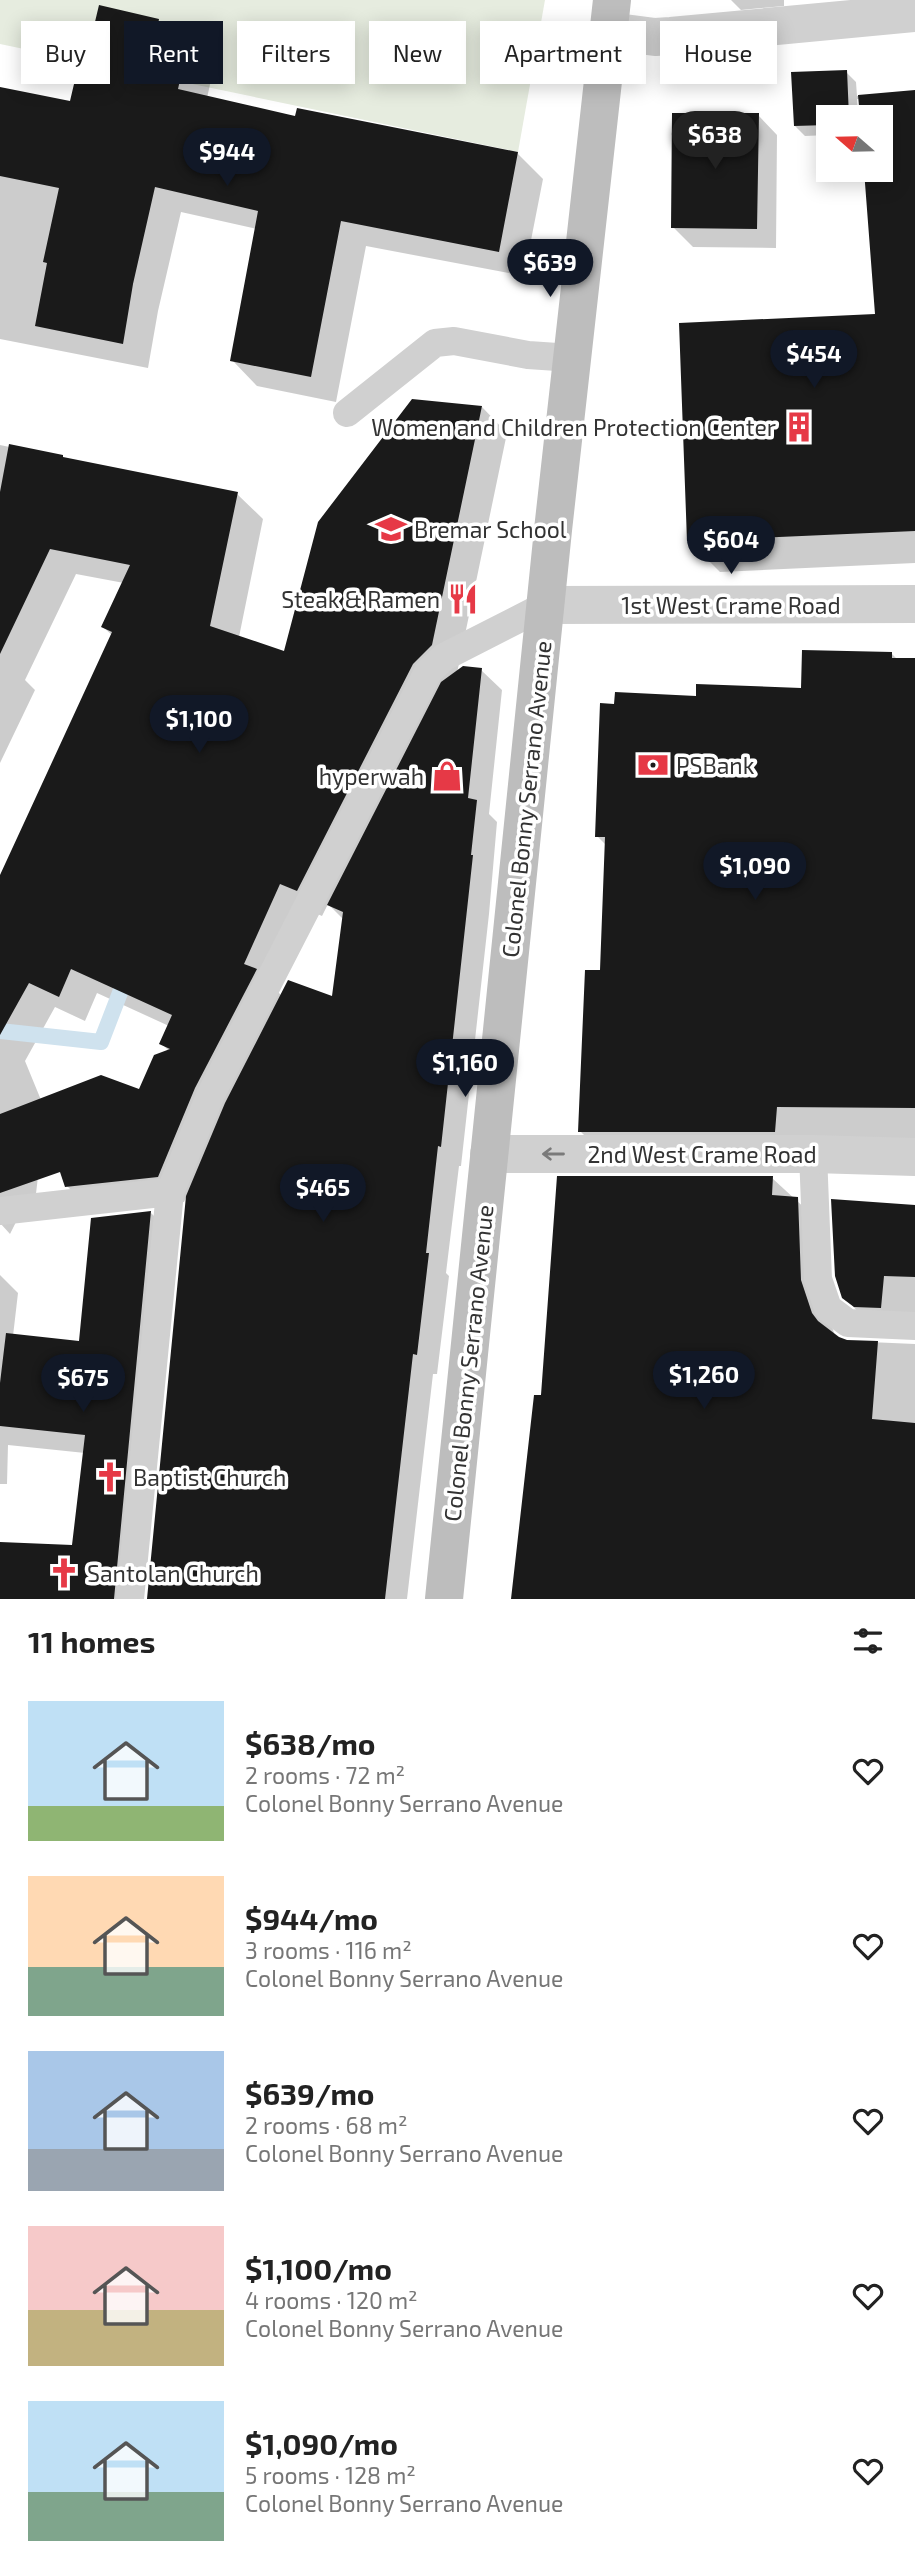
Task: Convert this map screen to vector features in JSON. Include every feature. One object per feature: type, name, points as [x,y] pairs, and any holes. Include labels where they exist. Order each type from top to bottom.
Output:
[{"type":"main road","name":"Colonel Bonny Serrano Avenue","points":[[444,1599],[546,605],[610,15]]},
{"type":"street","points":[[610,15],[655,37],[915,13]]},
{"type":"street","name":"1st West Crame Road","points":[[546,605],[915,604]]},
{"type":"street","name":"2nd West Crame Road","points":[[489,1154],[813,1154],[915,1157]]},
{"type":"lane","points":[[347,413],[435,343],[454,341],[528,355],[572,358]]},
{"type":"lane","points":[[130,1599],[170,1192],[210,1096],[428,672],[444,657],[546,605]]},
{"type":"lane","points":[[813,1154],[818,1279],[828,1308],[848,1323],[915,1326]]},
{"type":"lane","points":[[0,1211],[170,1192]]},
{"type":"shaded area","points":[[0,0],[545,0],[541,21],[480,21],[480,84],[530,84],[518,152],[192,84],[223,84],[223,21],[124,21],[124,70],[110,67],[110,21],[21,21],[21,48],[0,44]]},
{"type":"building","points":[[99,5],[159,19],[124,21],[124,84],[179,84],[178,89],[295,116],[297,108],[518,152],[499,252],[341,221],[311,377],[230,361],[258,211],[155,187],[133,284],[123,344],[35,326],[47,263],[43,262],[59,188],[0,176],[0,87],[70,101],[74,84],[110,84],[110,21],[95,21]]},
{"type":"building","points":[[847,70],[848,105],[816,105],[816,125],[794,126],[791,72]]},
{"type":"building","name":"Women and Children Protection Center","points":[[915,90],[915,531],[687,541],[679,323],[875,314],[865,182],[893,182],[893,105],[859,105],[858,95]]},
{"type":"building","points":[[672,113],[759,113],[757,229],[671,228]]},
{"type":"building","points":[[412,399],[482,406],[432,645],[413,664],[297,891],[280,884],[244,964],[257,969],[195,1088],[158,1177],[65,1187],[60,1172],[0,1193],[0,1114],[101,1075],[139,1089],[154,1055],[170,1049],[159,1044],[172,1015],[71,969],[59,997],[29,983],[0,1035],[0,875],[112,632],[101,627],[130,565],[50,549],[0,654],[0,492],[9,444],[238,492],[210,626],[284,651],[318,522]]},
{"type":"building","points":[[802,650],[892,652],[892,658],[915,658],[915,1108],[777,1107],[775,1132],[578,1132],[585,970],[600,970],[605,837],[595,837],[600,703],[614,704],[615,692],[696,696],[696,684],[801,688]]},
{"type":"building","points":[[463,666],[482,668],[468,798],[477,800],[473,855],[441,1147],[438,1146],[426,1253],[429,1253],[417,1355],[413,1354],[385,1599],[147,1599],[186,1196],[225,1103],[288,980],[332,996],[343,912],[327,905],[441,682]]},
{"type":"building","points":[[557,1176],[773,1176],[772,1195],[798,1197],[801,1280],[812,1313],[839,1337],[847,1340],[878,1341],[872,1419],[915,1423],[915,1599],[511,1599],[534,1395],[541,1395]]},
{"type":"building","points":[[831,1199],[915,1205],[915,1277],[884,1276],[881,1308],[854,1307],[842,1298],[835,1276]]},
{"type":"building","points":[[151,1211],[114,1599],[0,1599],[0,1542],[72,1545],[85,1435],[0,1426],[0,1383],[6,1333],[79,1341],[91,1218]]},
{"type":"waterway","points":[[0,1031],[101,1042],[128,972]]},
{"type":"place","name":"Women and Children Protection Center","points":[[799,427]]},
{"type":"place","name":"Bremar School","points":[[391,529]]},
{"type":"place","name":"Steak & Ramen","points":[[463,599]]},
{"type":"place","name":"PSBank","points":[[653,765]]},
{"type":"place","name":"hyperwah","points":[[447,776]]},
{"type":"place","name":"Baptist Church","points":[[110,1477]]},
{"type":"place","name":"Santolan Church","points":[[64,1573]]}]
